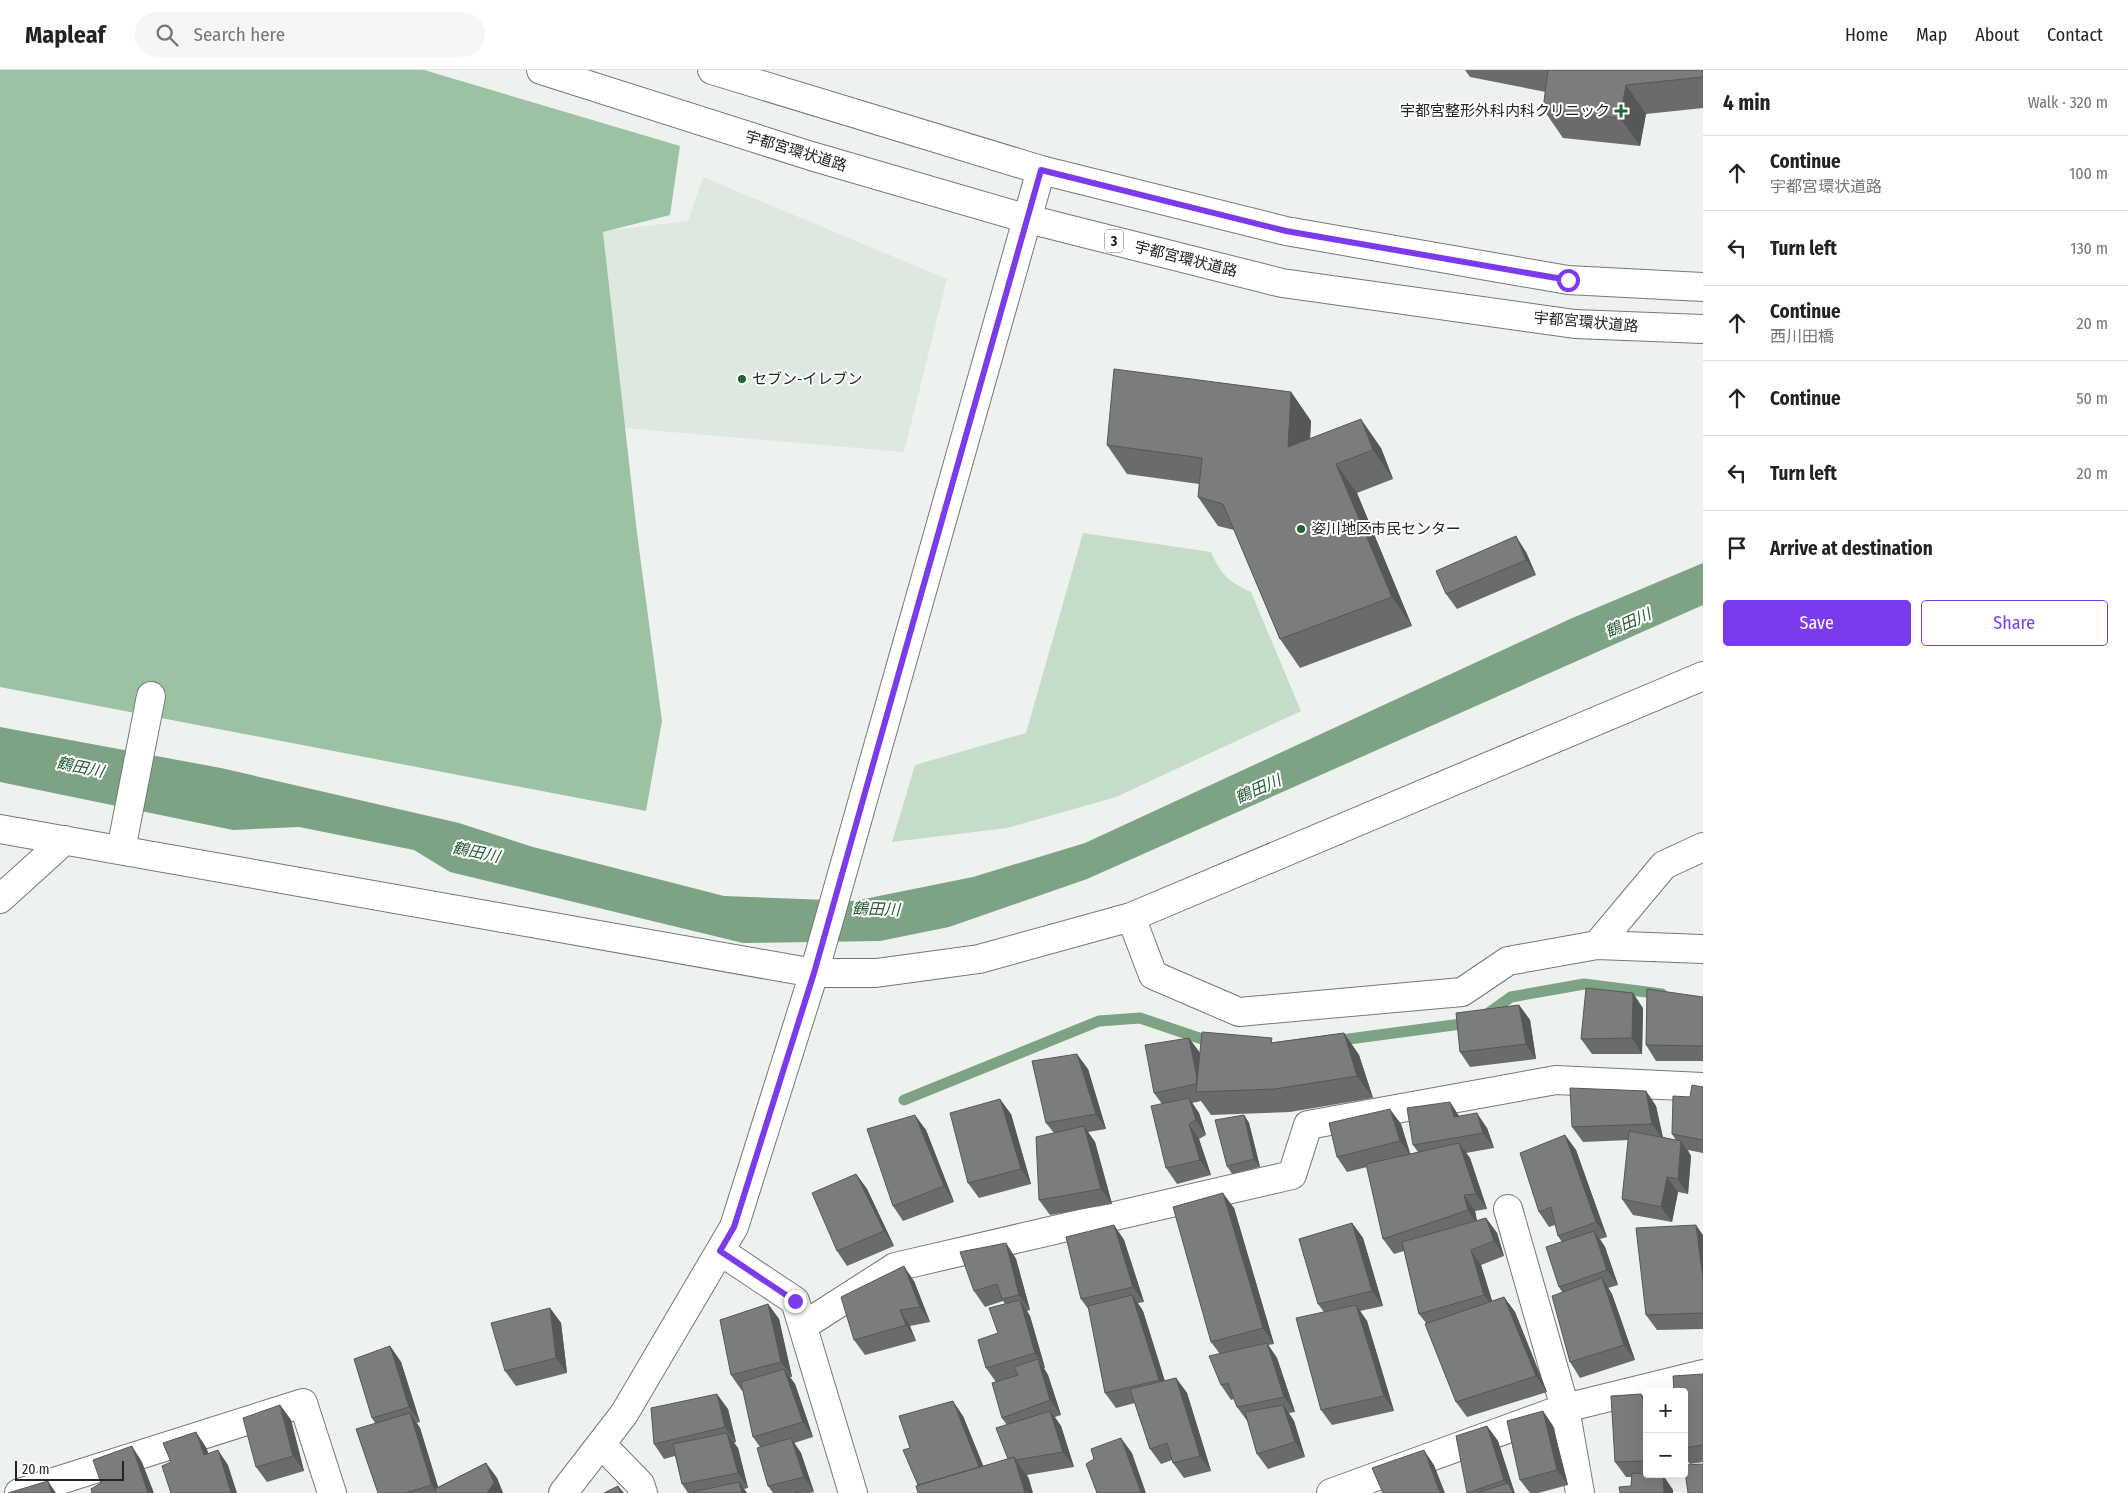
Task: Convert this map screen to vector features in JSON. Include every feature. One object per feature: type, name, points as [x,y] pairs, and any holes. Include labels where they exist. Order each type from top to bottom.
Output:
[{"type":"street","name":"宇都宮環状道路","points":[[541,70],[811,156],[1028,219],[1282,283],[1574,324],[1703,329]]},
{"type":"street","points":[[712,70],[1041,170],[1286,231],[1568,280],[1703,287]]},
{"type":"street","points":[[563,1493],[624,1414],[734,1227],[814,973],[852,844],[1041,170]]},
{"type":"street","points":[[0,829],[65,840],[124,838],[814,973],[876,973],[979,959],[1131,917],[1703,676]]},
{"type":"street","points":[[124,838],[148,708]]},
{"type":"street","points":[[0,899],[65,840]]},
{"type":"street","points":[[1597,944],[1664,865],[1703,847]]},
{"type":"street","points":[[1131,917],[1153,975],[1239,1012],[1462,992],[1508,961],[1597,944],[1703,949]]},
{"type":"street","points":[[803,1326],[895,1267],[1292,1175],[1308,1125],[1556,1080],[1703,1088]]},
{"type":"street","points":[[1508,1209],[1565,1408],[1580,1493]]},
{"type":"street","points":[[720,1251],[795,1301],[853,1493]]},
{"type":"street","points":[[1331,1493],[1565,1408],[1703,1374]]},
{"type":"street","points":[[19,1493],[303,1404],[332,1493]]},
{"type":"street","points":[[601,1444],[640,1484],[643,1493]]},
{"type":"shaded area","points":[[0,70],[424,70],[680,146],[670,215],[603,232],[637,533],[662,721],[646,811],[0,687]]},
{"type":"shaded area","points":[[703,177],[947,279],[904,452],[625,428],[603,231],[688,221]]},
{"type":"shaded area","points":[[1083,533],[1211,552],[1218,567],[1226,577],[1251,592],[1301,711],[1116,797],[1007,828],[892,842],[915,765],[1026,733]]},
{"type":"water","name":"鶴田川","points":[[1703,563],[1703,605],[1087,879],[949,927],[880,941],[743,943],[450,872],[414,850],[299,827],[233,830],[0,782],[0,727],[221,768],[459,823],[533,847],[724,896],[854,901],[973,877],[1085,843],[1570,619]]},
{"type":"building","points":[[1548,70],[1703,70],[1703,77],[1626,85],[1620,118],[1543,109]]},
{"type":"building","name":"姿川地区市民センター","points":[[1114,369],[1291,392],[1288,447],[1361,419],[1373,450],[1336,464],[1392,597],[1280,639],[1223,504],[1198,497],[1202,458],[1107,445]]},
{"type":"building","points":[[1516,536],[1526,560],[1446,594],[1436,571]]},
{"type":"building","points":[[1586,988],[1633,993],[1632,1038],[1581,1039]]},
{"type":"building","points":[[1647,989],[1703,997],[1703,1046],[1646,1045]]},
{"type":"building","points":[[1519,1005],[1526,1044],[1460,1052],[1456,1013]]},
{"type":"building","points":[[1202,1032],[1272,1038],[1271,1043],[1344,1033],[1357,1076],[1275,1089],[1196,1092]]},
{"type":"building","points":[[1189,1038],[1197,1078],[1196,1084],[1154,1093],[1145,1045]]},
{"type":"building","points":[[1077,1054],[1096,1114],[1046,1123],[1032,1061]]},
{"type":"building","points":[[1692,1085],[1703,1087],[1703,1140],[1672,1134],[1673,1096],[1690,1097]]},
{"type":"building","points":[[1570,1088],[1646,1091],[1652,1124],[1572,1127]]},
{"type":"building","points":[[1189,1098],[1196,1120],[1189,1124],[1200,1160],[1166,1168],[1151,1106]]},
{"type":"building","points":[[1000,1099],[1021,1169],[968,1183],[950,1113]]},
{"type":"building","points":[[1450,1102],[1454,1117],[1477,1113],[1483,1133],[1413,1145],[1407,1108]]},
{"type":"building","points":[[1390,1109],[1400,1141],[1337,1157],[1329,1123]]},
{"type":"building","points":[[915,1115],[944,1186],[893,1206],[867,1129]]},
{"type":"building","points":[[1244,1115],[1254,1159],[1227,1166],[1215,1120]]},
{"type":"building","points":[[1084,1126],[1101,1189],[1039,1200],[1036,1137]]},
{"type":"building","points":[[1629,1131],[1681,1141],[1678,1179],[1667,1177],[1661,1207],[1622,1199]]},
{"type":"building","points":[[1565,1135],[1596,1222],[1558,1236],[1551,1207],[1539,1212],[1520,1153]]},
{"type":"building","points":[[1459,1143],[1476,1194],[1464,1195],[1468,1210],[1383,1239],[1366,1164]]},
{"type":"building","points":[[856,1174],[884,1231],[837,1251],[812,1193]]},
{"type":"building","points":[[1223,1193],[1263,1328],[1211,1342],[1173,1207]]},
{"type":"building","points":[[1486,1218],[1494,1241],[1471,1250],[1484,1295],[1419,1314],[1402,1242]]},
{"type":"building","points":[[1352,1223],[1372,1291],[1318,1304],[1299,1239]]},
{"type":"building","points":[[1114,1225],[1133,1287],[1081,1299],[1066,1237]]},
{"type":"building","points":[[1696,1225],[1703,1279],[1703,1313],[1646,1315],[1636,1228]]},
{"type":"building","points":[[1594,1231],[1607,1270],[1559,1287],[1546,1247]]},
{"type":"building","points":[[1006,1243],[1019,1295],[1002,1299],[997,1284],[974,1291],[960,1252]]},
{"type":"building","points":[[904,1266],[920,1307],[900,1310],[906,1325],[854,1340],[841,1297]]},
{"type":"building","points":[[1602,1278],[1624,1345],[1570,1362],[1552,1296]]},
{"type":"building","points":[[1132,1295],[1159,1380],[1105,1393],[1088,1306]]},
{"type":"building","points":[[1504,1297],[1536,1376],[1456,1402],[1425,1324]]},
{"type":"building","points":[[1020,1300],[1035,1353],[986,1368],[978,1340],[998,1333],[989,1308]]},
{"type":"building","points":[[768,1304],[781,1362],[731,1375],[720,1320]]},
{"type":"building","points":[[1356,1305],[1384,1396],[1321,1410],[1296,1318]]},
{"type":"building","points":[[550,1308],[556,1358],[505,1371],[491,1323]]},
{"type":"building","points":[[1267,1343],[1284,1397],[1237,1407],[1228,1383],[1221,1385],[1209,1356]]},
{"type":"building","points":[[390,1346],[409,1407],[372,1418],[354,1359]]},
{"type":"building","points":[[1038,1359],[1050,1400],[1002,1418],[992,1383],[1018,1375],[1014,1367]]},
{"type":"building","points":[[784,1369],[803,1422],[753,1437],[741,1382]]},
{"type":"building","points":[[1703,1374],[1703,1445],[1688,1447],[1688,1388],[1674,1388],[1673,1376]]},
{"type":"building","points":[[1176,1378],[1200,1456],[1173,1463],[1167,1443],[1150,1449],[1130,1389]]},
{"type":"building","points":[[717,1394],[725,1427],[654,1444],[651,1408]]},
{"type":"building","points":[[1641,1394],[1643,1401],[1643,1461],[1615,1462],[1611,1396]]},
{"type":"building","points":[[953,1401],[979,1467],[918,1485],[903,1450],[910,1448],[899,1416]]},
{"type":"building","points":[[280,1405],[293,1456],[256,1467],[243,1418]]},
{"type":"building","points":[[1283,1405],[1295,1442],[1257,1454],[1245,1412]]},
{"type":"building","points":[[1050,1411],[1063,1452],[1016,1460],[1014,1457],[1008,1459],[996,1428]]},
{"type":"building","points":[[1543,1411],[1557,1470],[1520,1480],[1507,1421]]},
{"type":"building","points":[[410,1413],[432,1485],[405,1493],[378,1493],[356,1429]]},
{"type":"building","points":[[1487,1426],[1504,1480],[1467,1493],[1456,1436]]},
{"type":"building","points":[[196,1432],[204,1455],[218,1450],[231,1493],[171,1493],[162,1466],[171,1462],[163,1443]]},
{"type":"building","points":[[727,1433],[738,1473],[682,1484],[673,1444]]},
{"type":"building","points":[[791,1438],[804,1477],[768,1486],[757,1448]]},
{"type":"building","points":[[1121,1438],[1141,1493],[1097,1493],[1086,1464],[1094,1459],[1091,1449]]},
{"type":"building","points":[[132,1446],[148,1493],[92,1493],[91,1489],[101,1483],[93,1460]]},
{"type":"building","points":[[1424,1450],[1440,1493],[1383,1493],[1372,1468]]},
{"type":"building","points":[[1014,1457],[1025,1493],[918,1493],[916,1486]]},
{"type":"building","points":[[486,1463],[494,1483],[487,1493],[436,1493],[435,1489]]},
{"type":"building","points":[[1703,1464],[1703,1493],[1688,1493],[1686,1478],[1688,1478],[1688,1465]]},
{"type":"building","points":[[1632,1473],[1643,1474],[1643,1478],[1663,1478],[1664,1493],[1620,1493],[1619,1487],[1631,1486]]},
{"type":"building","points":[[48,1481],[51,1493],[8,1493]]},
{"type":"building","points":[[739,1482],[742,1493],[693,1492]]},
{"type":"building","points":[[1508,1483],[1513,1493],[1477,1493]]},
{"type":"building","points":[[618,1486],[620,1493],[604,1493]]},
{"type":"building","points":[[806,1490],[807,1493],[794,1493]]},
{"type":"waterway","points":[[1334,1041],[1476,1022],[1511,997],[1584,984],[1662,994]]},
{"type":"waterway","points":[[904,1100],[1099,1021],[1140,1018],[1205,1040],[1216,1040]]},
{"type":"place","name":"宇都宮整形外科内科クリニック","points":[[1621,111]]},
{"type":"place","name":"セブン-イレブン","points":[[742,379]]},
{"type":"place","name":"姿川地区市民センター","points":[[1301,529]]},
{"type":"route","points":[[795,1301],[720,1251],[734,1227],[814,973],[1041,170],[1286,231],[1568,280]]}]
